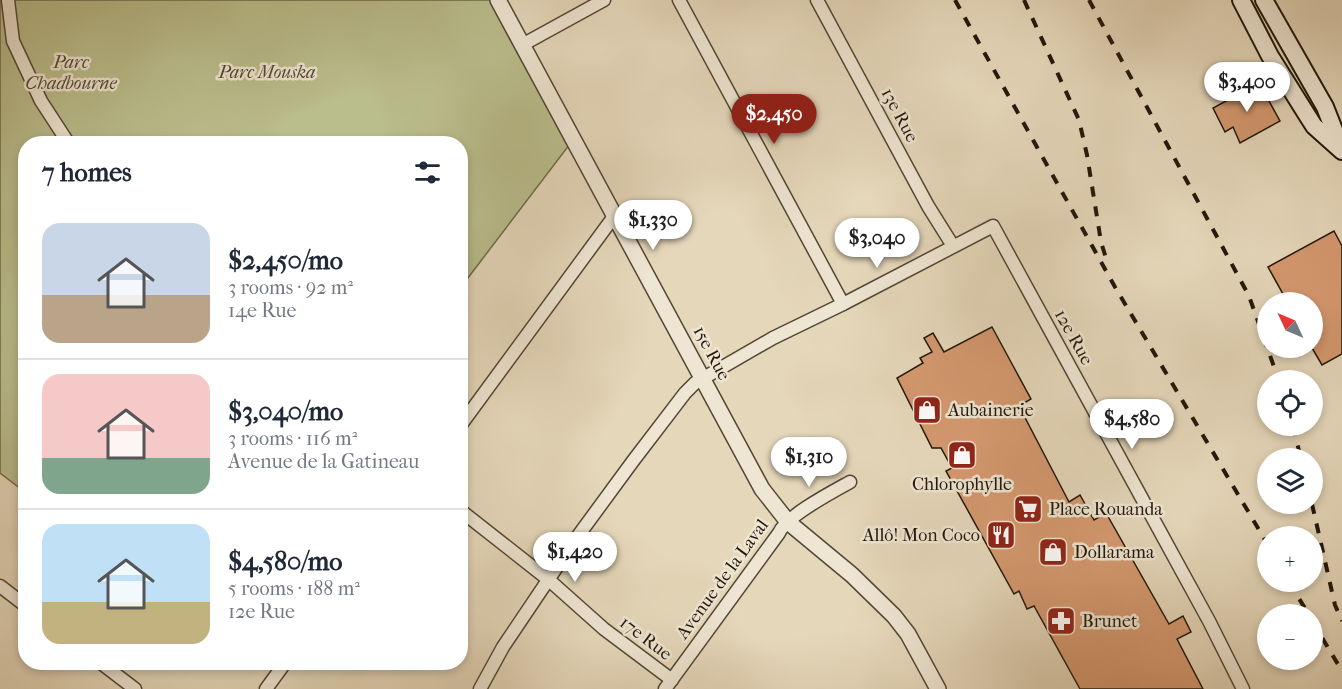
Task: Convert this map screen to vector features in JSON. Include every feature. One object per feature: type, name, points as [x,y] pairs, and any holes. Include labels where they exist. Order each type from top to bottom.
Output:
[{"type":"main road","points":[[1241,0],[1270,56],[1307,116],[1314,126],[1342,150]]},
{"type":"main road","points":[[1264,0],[1325,107],[1342,150]]},
{"type":"street","points":[[8,0],[13,41],[41,101],[64,136]]},
{"type":"street","name":"15e Rue","points":[[498,0],[762,489],[788,522],[852,575],[894,616],[908,634],[938,689]]},
{"type":"street","points":[[522,45],[604,0]]},
{"type":"street","points":[[679,0],[843,304]]},
{"type":"street","name":"13e Rue","points":[[817,0],[928,206],[953,246]]},
{"type":"street","points":[[468,415],[615,215]]},
{"type":"street","name":"12e Rue","points":[[953,246],[993,226],[1209,621],[1243,689]]},
{"type":"street","points":[[480,689],[503,647],[575,540],[685,393],[702,377],[953,246]]},
{"type":"street","name":"Avenue de la Laval","points":[[668,684],[782,526],[817,501],[850,482]]},
{"type":"street","name":"17e Rue","points":[[468,516],[549,580],[668,684]]},
{"type":"street","points":[[0,586],[18,600]]},
{"type":"street","points":[[110,670],[135,689]]},
{"type":"street","points":[[266,689],[280,670]]},
{"type":"green space","name":"Parc Mouska","points":[[0,0],[498,0],[573,140],[468,278],[468,136],[18,136],[18,487],[0,473]]},
{"type":"building","points":[[1259,83],[1280,121],[1240,143],[1233,127],[1225,132],[1213,108]]},
{"type":"building","points":[[1334,231],[1342,246],[1342,354],[1322,365],[1318,358],[1323,358],[1323,292],[1282,292],[1268,267]]},
{"type":"building","name":"Place Rouanda","points":[[992,327],[1031,399],[1019,406],[1069,502],[1080,495],[1094,520],[1106,513],[1169,624],[1183,616],[1191,632],[1177,639],[1203,689],[1080,689],[1034,606],[1027,609],[1019,591],[1014,594],[946,471],[952,468],[941,448],[932,448],[897,378],[923,363],[920,358],[932,352],[924,338],[933,333],[944,352]]},
{"type":"railway","points":[[955,0],[1115,287],[1257,526]]},
{"type":"railway","points":[[1024,0],[1079,120],[1101,242],[1107,261]]},
{"type":"railway","points":[[1089,0],[1249,296],[1275,370]]},
{"type":"railway","points":[[1295,436],[1298,448]]},
{"type":"railway","points":[[1314,514],[1335,605],[1342,621]]},
{"type":"railway","points":[[1295,592],[1302,604]]},
{"type":"railway","points":[[1323,639],[1342,671]]},
{"type":"place","name":"Aubainerie","points":[[927,410]]},
{"type":"place","name":"Chlorophylle","points":[[962,455]]},
{"type":"place","name":"Place Rouanda","points":[[1028,509]]},
{"type":"place","name":"Allô! Mon Coco","points":[[1001,535]]},
{"type":"place","name":"Dollarama","points":[[1053,552]]},
{"type":"place","name":"Brunet","points":[[1061,621]]},
{"type":"park label","name":"Parc Chadbourne","points":[[71,72]]}]
